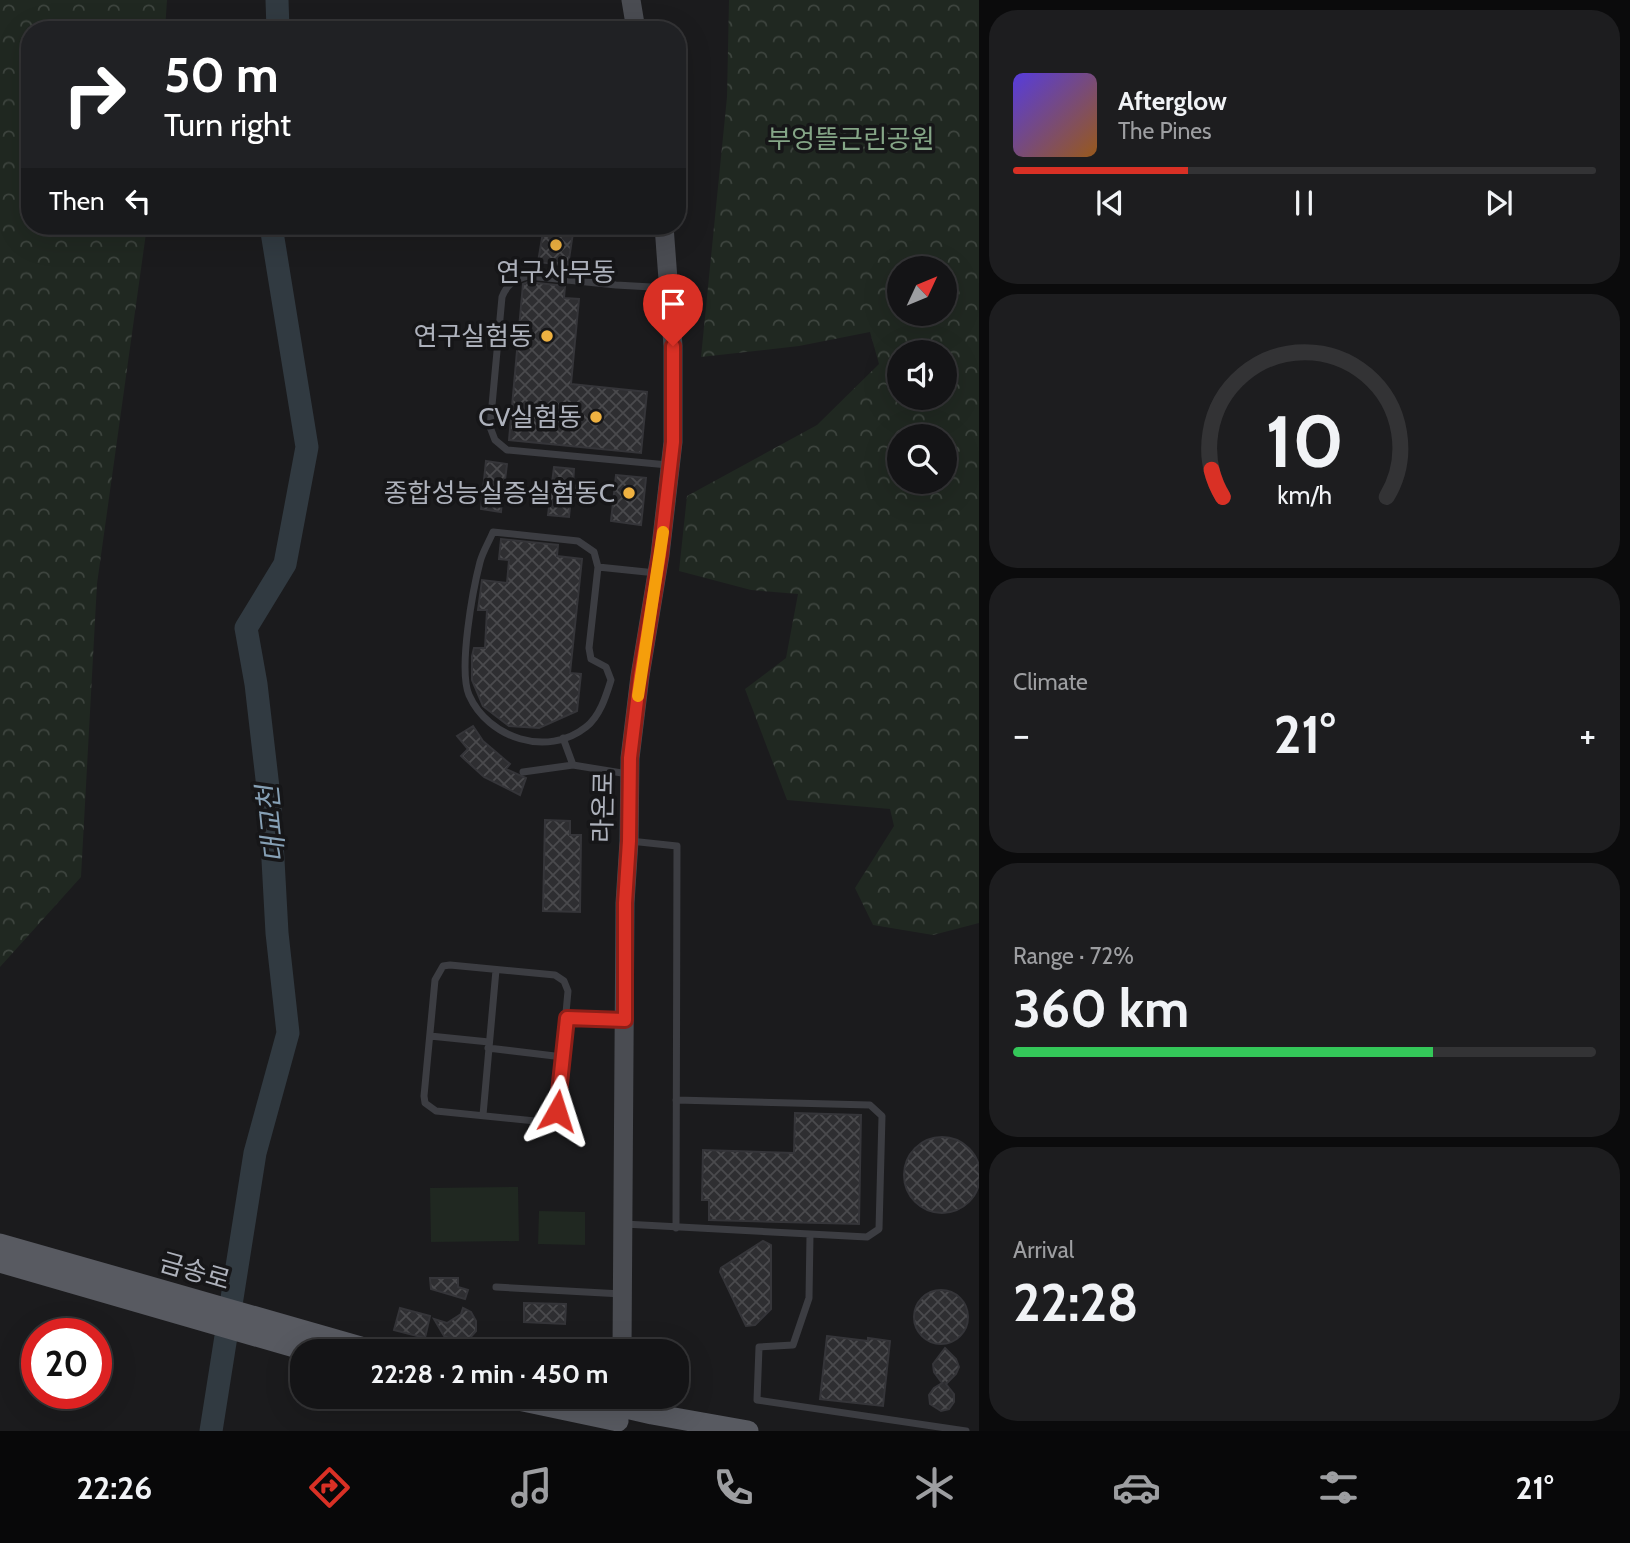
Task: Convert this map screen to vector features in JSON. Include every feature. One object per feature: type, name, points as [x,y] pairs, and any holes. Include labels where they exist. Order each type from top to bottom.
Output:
[{"type":"main road","points":[[631,0],[634,21]]},
{"type":"main road","name":"라온로","points":[[622,1339],[625,903],[629,774],[640,676],[671,466],[674,388],[665,235]]},
{"type":"main road","name":"금송로","points":[[0,1244],[32,1263],[290,1345]]},
{"type":"main road","name":"금송로","points":[[0,1262],[32,1263],[328,1339]]},
{"type":"main road","points":[[622,1409],[672,1431]]},
{"type":"main road","points":[[622,1409],[748,1431]]},
{"type":"lane","points":[[669,288],[528,276],[515,279],[502,297],[490,427],[495,440],[507,450],[671,466]]},
{"type":"lane","points":[[493,532],[578,541],[594,552],[598,567],[589,648],[591,659],[606,667],[611,680],[602,706],[587,727],[563,738],[537,742],[506,735],[481,716],[468,692],[465,654],[480,560],[493,532]]},
{"type":"lane","points":[[598,567],[656,574]]},
{"type":"lane","points":[[563,738],[573,765]]},
{"type":"lane","points":[[523,772],[573,765],[629,774]]},
{"type":"lane","points":[[629,841],[677,846],[676,1228]]},
{"type":"lane","points":[[443,966],[555,975],[564,981],[568,991],[567,1018],[554,1118],[545,1122],[436,1111],[425,1103],[435,980],[443,966]]},
{"type":"lane","points":[[483,1115],[496,970]]},
{"type":"lane","points":[[567,1018],[625,1020]]},
{"type":"lane","points":[[430,1036],[563,1057]]},
{"type":"lane","points":[[623,1224],[867,1237],[879,1229],[882,1116],[870,1105],[676,1100]]},
{"type":"lane","points":[[810,1235],[809,1298],[793,1345],[759,1347],[757,1401],[966,1431]]},
{"type":"lane","points":[[496,1287],[622,1294]]},
{"type":"green space","points":[[0,0],[167,0],[166,21],[21,21],[21,235],[146,235],[97,584],[81,877],[0,967]]},
{"type":"green space","name":"부엉뜰근린공원","points":[[729,0],[979,0],[979,923],[933,935],[873,925],[855,888],[894,826],[890,809],[787,800],[745,689],[786,658],[798,594],[751,590],[679,571],[687,496],[817,425],[879,364],[870,332],[799,346],[701,357],[727,97]]},
{"type":"green space","points":[[518,1187],[519,1241],[431,1242],[430,1188]]},
{"type":"green space","points":[[539,1211],[585,1212],[585,1245],[538,1244]]},
{"type":"building","name":"연구사무동","points":[[542,235],[573,235],[568,266],[538,262]]},
{"type":"building","points":[[528,282],[565,286],[564,298],[579,299],[571,384],[647,392],[641,453],[509,440],[523,284]]},
{"type":"building","points":[[486,461],[507,464],[505,480],[511,480],[509,492],[503,491],[501,512],[481,509]]},
{"type":"building","points":[[554,467],[574,469],[573,485],[578,486],[577,497],[571,497],[569,517],[548,515]]},
{"type":"building","name":"종합성능실증실험동C","points":[[616,475],[646,478],[641,525],[611,521]]},
{"type":"building","points":[[501,539],[558,545],[557,556],[582,559],[570,673],[581,674],[577,711],[539,728],[509,726],[483,706],[472,680],[474,648],[485,648],[487,610],[478,610],[482,580],[507,583],[509,560],[499,559]]},
{"type":"building","points":[[473,726],[483,741],[510,764],[506,769],[526,778],[520,795],[484,777],[461,756],[468,749],[457,736]]},
{"type":"building","points":[[545,820],[570,821],[570,835],[581,835],[580,912],[543,911]]},
{"type":"building","points":[[795,1113],[861,1115],[859,1224],[709,1220],[709,1200],[702,1200],[703,1150],[794,1153]]},
{"type":"building","points":[[942,1137],[956,1140],[969,1148],[977,1161],[977,1189],[969,1202],[956,1210],[942,1213],[928,1210],[915,1202],[907,1189],[904,1175],[907,1161],[915,1148],[928,1140]]},
{"type":"building","points":[[763,1241],[771,1245],[771,1309],[755,1325],[746,1326],[720,1272],[721,1268]]},
{"type":"building","points":[[430,1278],[458,1278],[458,1287],[468,1290],[465,1299],[431,1289]]},
{"type":"building","points":[[941,1290],[960,1298],[968,1317],[960,1336],[941,1344],[922,1336],[914,1317],[922,1298]]},
{"type":"building","points":[[524,1303],[566,1304],[565,1324],[524,1322]]},
{"type":"building","points":[[400,1308],[430,1316],[425,1338],[394,1330]]},
{"type":"building","points":[[463,1308],[471,1312],[476,1321],[476,1331],[469,1339],[451,1339],[444,1336],[434,1319],[447,1323],[461,1314]]},
{"type":"building","points":[[827,1336],[890,1341],[883,1406],[820,1399]]},
{"type":"building","points":[[945,1348],[956,1359],[959,1367],[946,1384],[954,1394],[954,1402],[949,1409],[941,1411],[930,1404],[929,1395],[942,1383],[934,1372],[933,1364]]},
{"type":"waterway","name":"대교천","points":[[277,0],[278,21]]},
{"type":"waterway","name":"대교천","points":[[211,1431],[255,1153],[288,1033],[277,933],[270,805],[256,684],[246,628],[285,564],[307,447],[272,235]]},
{"type":"slow traffic","points":[[638,696],[663,532]]},
{"type":"place","name":"연구사무동","points":[[556,245]]},
{"type":"place","name":"연구실험동","points":[[547,336]]},
{"type":"place","name":"CV실험동","points":[[596,417]]},
{"type":"place","name":"종합성능실증실험동C","points":[[629,493]]},
{"type":"route","points":[[557,1111],[567,1018],[625,1020],[625,903],[630,758],[660,555],[673,442],[673,346]]}]
